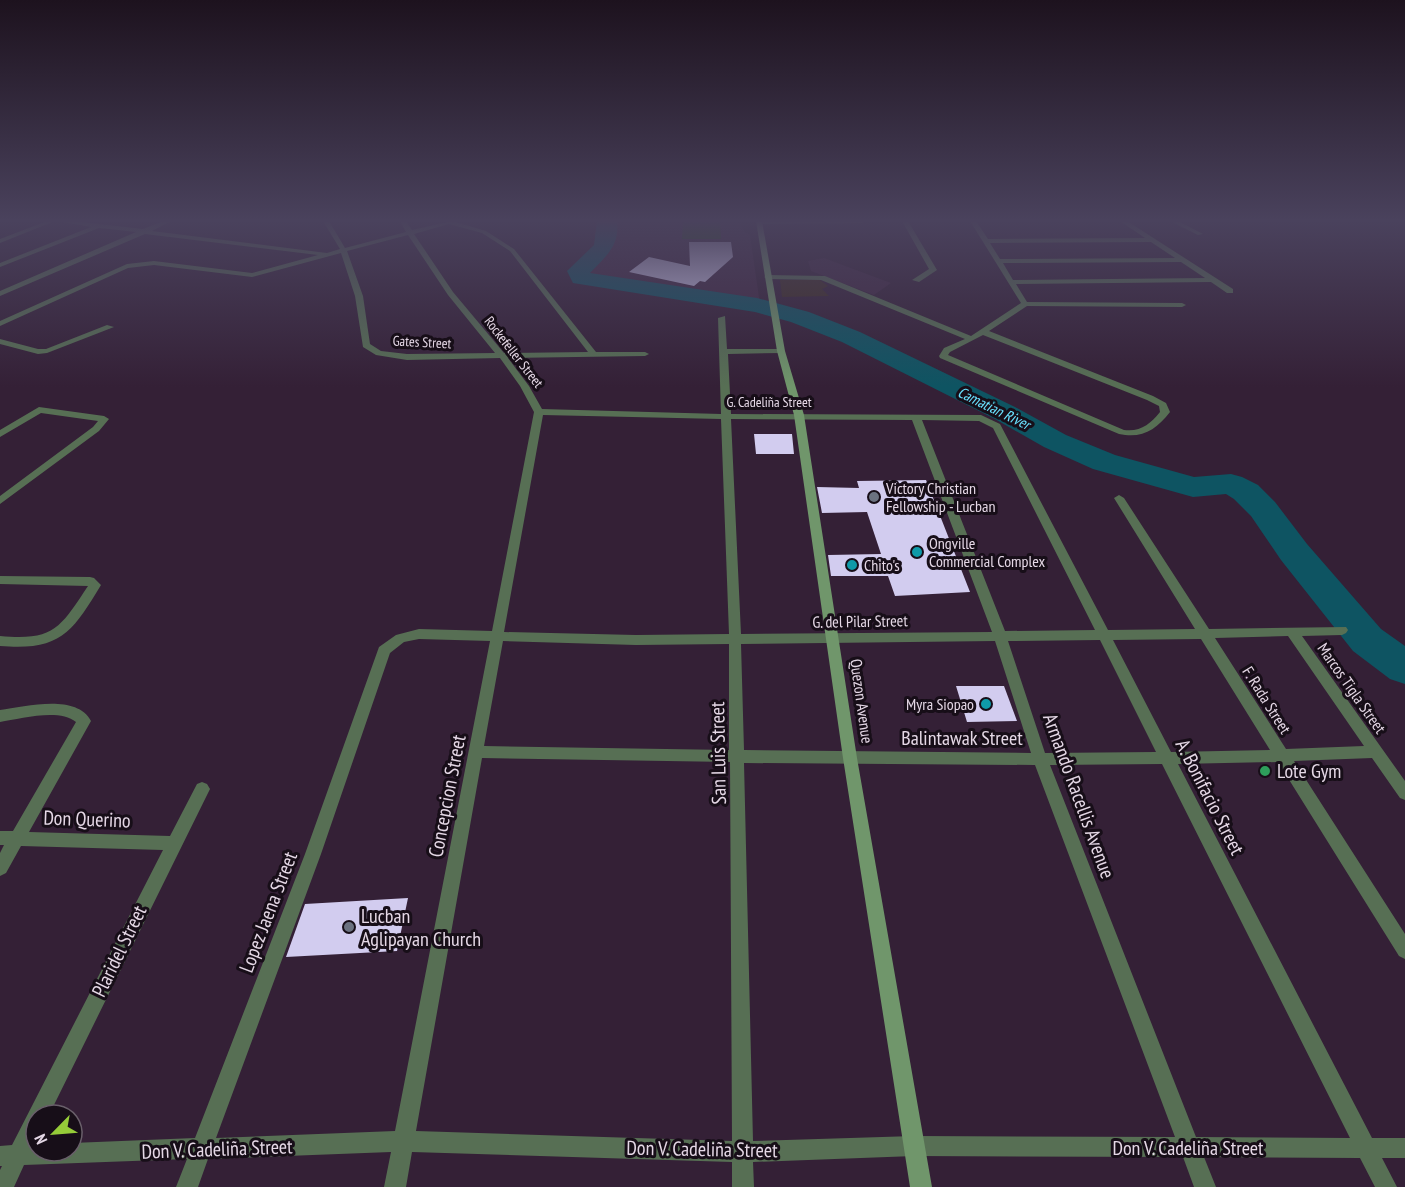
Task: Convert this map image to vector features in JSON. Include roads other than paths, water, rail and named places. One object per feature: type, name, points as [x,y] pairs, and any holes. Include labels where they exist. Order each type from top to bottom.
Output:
[{"type":"main road","name":"Quezon Avenue","points":[[768,277],[781,351],[799,415],[834,638],[850,758],[921,1187]]},
{"type":"street","points":[[0,294],[41,276]]},
{"type":"street","points":[[0,324],[104,276]]},
{"type":"street","name":"Gates Street","points":[[353,276],[364,312],[366,345],[379,353],[407,357],[503,357]]},
{"type":"street","name":"Rockefeller Street","points":[[440,276],[467,315],[530,391],[539,412]]},
{"type":"street","points":[[533,276],[594,355]]},
{"type":"street","points":[[916,280],[922,276]]},
{"type":"street","points":[[1007,276],[1025,303]]},
{"type":"street","points":[[1205,276],[1230,291]]},
{"type":"street","points":[[768,277],[822,278],[972,339]]},
{"type":"street","points":[[1011,282],[1210,280]]},
{"type":"street","points":[[983,332],[1150,398],[1162,405],[1166,412],[1147,433],[1135,435],[1122,432],[943,356],[947,350],[972,339],[1025,303],[1182,305]]},
{"type":"street","name":"San Luis Street","points":[[722,318],[738,755],[743,1187]]},
{"type":"street","points":[[0,341],[38,352],[47,351],[110,327]]},
{"type":"street","points":[[722,352],[781,351]]},
{"type":"street","points":[[503,357],[645,354]]},
{"type":"street","points":[[0,434],[39,410],[104,419],[96,429],[0,501]]},
{"type":"street","name":"G. Cadeliña Street","points":[[539,412],[981,418],[997,426]]},
{"type":"street","name":"Concepcion Street","points":[[394,1187],[539,412]]},
{"type":"street","name":"Armando Racellis Avenue","points":[[916,418],[1000,636],[1040,759],[1205,1187]]},
{"type":"street","name":"A. Bonifacio Street","points":[[997,426],[1386,1187]]},
{"type":"street","name":"F. Rada Street","points":[[1119,498],[1405,950]]},
{"type":"street","points":[[0,580],[90,581],[95,585],[57,636],[44,643],[25,645],[0,641]]},
{"type":"street","name":"G. del Pilar Street","points":[[384,650],[400,638],[419,634],[498,638],[834,638],[1105,636],[1342,630]]},
{"type":"street","name":"Marcos Tigla Street","points":[[1292,632],[1405,793]]},
{"type":"street","name":"Lopez Jaena Street","points":[[187,1187],[199,1150],[313,854],[384,650]]},
{"type":"street","points":[[0,716],[67,710],[78,713],[84,721],[0,868]]},
{"type":"street","name":"Balintawak Street","points":[[477,752],[1040,759],[1281,756],[1375,752]]},
{"type":"street","name":"Plaridel Street","points":[[44,1103],[202,789]]},
{"type":"street","name":"Don Querino","points":[[0,838],[173,843]]},
{"type":"street","points":[[3,1187],[9,1156],[24,1135]]},
{"type":"street","name":"Don V. Cadeliña Street","points":[[9,1156],[403,1141],[742,1152],[914,1146],[1405,1148]]},
{"type":"waterway","name":"Camatian River","points":[[580,276],[757,305],[800,317],[851,337],[1005,413],[1055,441],[1104,462],[1193,487],[1231,484],[1246,492],[1263,509],[1294,552],[1367,640],[1405,668]]},
{"type":"place","name":"Victory Christian Fellowship - Lucban","points":[[874,497]]},
{"type":"place","name":"Ongville Commercial Complex","points":[[917,552]]},
{"type":"place","name":"Chito's","points":[[852,565]]},
{"type":"place","name":"Myra Siopao","points":[[986,704]]},
{"type":"place","name":"Lote Gym","points":[[1265,771]]},
{"type":"place","name":"Lucban Aglipayan Church","points":[[349,927]]}]
